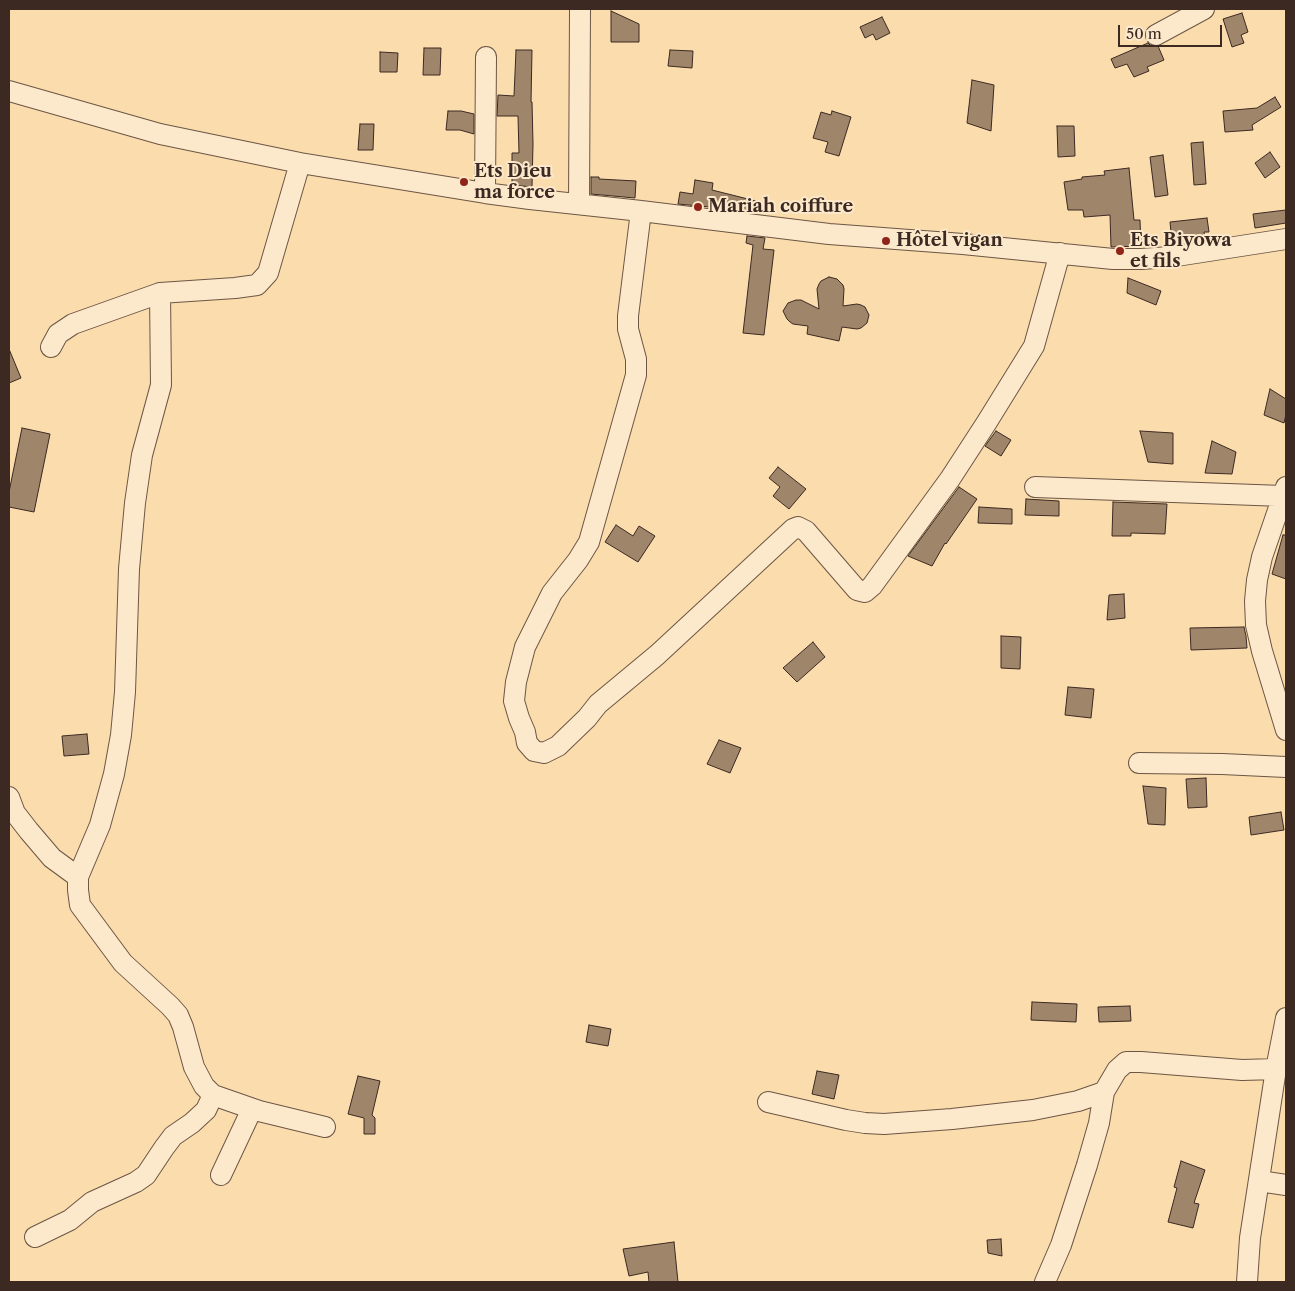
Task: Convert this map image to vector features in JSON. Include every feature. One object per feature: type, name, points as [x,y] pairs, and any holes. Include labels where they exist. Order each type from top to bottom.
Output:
[{"type":"street","points":[[579,204],[580,9]]},
{"type":"street","points":[[1156,35],[1204,9]]},
{"type":"street","points":[[485,193],[486,57]]},
{"type":"street","points":[[9,91],[160,134],[300,164],[485,193],[829,234],[1113,259],[1180,256],[1286,239]]},
{"type":"street","points":[[51,347],[58,334],[72,324],[160,293],[257,285],[268,274],[300,164]]},
{"type":"street","points":[[641,211],[628,316],[628,328],[636,359],[636,374],[589,542],[578,560],[552,593],[525,647],[516,682],[514,701],[527,743],[534,751],[544,753],[558,746],[587,718],[598,704],[657,655],[793,529],[798,527],[806,531],[857,590],[865,592],[872,586],[950,479],[1030,354],[1039,330],[1060,253]]},
{"type":"street","points":[[160,293],[162,386],[142,455],[135,503],[129,569],[121,735],[114,774],[100,825],[78,877],[80,905],[123,963],[170,1006],[178,1016],[194,1067],[204,1086],[214,1095],[252,1109],[325,1126]]},
{"type":"street","points":[[1035,487],[1285,492],[1262,557],[1255,601],[1256,625],[1262,650],[1286,730]]},
{"type":"street","points":[[1139,763],[1286,767]]},
{"type":"street","points":[[9,797],[15,813],[28,831],[52,858],[78,877]]},
{"type":"street","points":[[1247,1282],[1250,1238],[1276,1069],[1286,1018]]},
{"type":"street","points":[[1045,1282],[1061,1245],[1087,1165],[1100,1123],[1104,1092],[1117,1070],[1126,1062],[1242,1070],[1276,1069]]},
{"type":"street","points":[[768,1102],[846,1120],[884,1124],[1033,1110],[1078,1101],[1104,1092]]},
{"type":"street","points":[[35,1237],[70,1220],[92,1202],[136,1182],[146,1175],[174,1136],[206,1110],[214,1095]]},
{"type":"street","points":[[221,1175],[252,1109]]},
{"type":"street","points":[[1259,1181],[1286,1185]]},
{"type":"building","points":[[611,11],[639,24],[639,42],[611,42]]},
{"type":"building","points":[[1242,13],[1248,32],[1241,35],[1244,43],[1232,47],[1223,19]]},
{"type":"building","points":[[882,17],[890,33],[876,40],[873,34],[865,38],[860,27]]},
{"type":"building","points":[[1148,43],[1158,46],[1164,60],[1147,67],[1149,71],[1134,77],[1127,64],[1115,68],[1111,59]]},
{"type":"building","points":[[424,48],[441,48],[440,75],[423,75]]},
{"type":"building","points":[[516,50],[532,50],[532,187],[512,185],[512,153],[519,153],[518,116],[497,116],[498,95],[514,96]]},
{"type":"building","points":[[670,50],[693,51],[692,68],[668,66]]},
{"type":"building","points":[[380,52],[398,53],[397,72],[380,72]]},
{"type":"building","points":[[972,80],[994,85],[991,131],[967,123]]},
{"type":"building","points":[[1275,97],[1281,107],[1252,125],[1253,130],[1225,132],[1223,111],[1257,108]]},
{"type":"building","points":[[448,111],[474,114],[474,134],[460,130],[446,130]]},
{"type":"building","points":[[832,111],[851,117],[839,156],[825,152],[828,142],[813,138],[821,112],[831,115]]},
{"type":"building","points":[[360,124],[374,124],[373,150],[358,150]]},
{"type":"building","points":[[1057,126],[1074,126],[1075,156],[1058,157]]},
{"type":"building","points":[[1203,142],[1206,184],[1194,185],[1191,143]]},
{"type":"building","points":[[1270,152],[1280,167],[1265,178],[1255,163]]},
{"type":"building","points":[[1163,155],[1168,195],[1155,197],[1150,157]]},
{"type":"building","points":[[1129,168],[1134,220],[1140,220],[1141,246],[1111,247],[1110,215],[1084,217],[1083,210],[1068,210],[1064,182],[1082,179],[1082,177],[1105,175],[1104,171]]},
{"type":"building","points":[[591,177],[636,181],[635,198],[591,194]]},
{"type":"building","points":[[695,180],[713,183],[712,190],[756,201],[753,213],[710,205],[710,207],[678,204],[680,192],[693,194]]},
{"type":"building","points":[[1286,210],[1286,223],[1255,228],[1253,214]]},
{"type":"building","points":[[1207,218],[1209,232],[1204,232],[1205,238],[1172,242],[1170,222]]},
{"type":"building","points":[[747,236],[765,238],[763,249],[774,250],[764,335],[743,333],[753,245],[746,243]]},
{"type":"building","points":[[829,277],[837,279],[843,285],[843,306],[861,305],[865,307],[869,315],[867,323],[861,328],[842,327],[839,341],[807,334],[808,326],[793,324],[787,319],[783,311],[788,303],[796,300],[801,300],[819,309],[817,289],[821,281]]},
{"type":"building","points":[[1128,278],[1161,291],[1156,305],[1127,293]]},
{"type":"building","points":[[9,349],[21,378],[9,383]]},
{"type":"building","points":[[1270,389],[1286,399],[1284,423],[1264,415]]},
{"type":"building","points":[[22,428],[50,434],[34,512],[9,507],[9,492]]},
{"type":"building","points":[[996,431],[1011,440],[1001,456],[985,446]]},
{"type":"building","points":[[1140,431],[1173,433],[1173,464],[1148,462]]},
{"type":"building","points":[[1212,441],[1236,452],[1232,474],[1205,473]]},
{"type":"building","points":[[778,467],[806,489],[789,509],[773,496],[780,487],[769,478]]},
{"type":"building","points":[[959,487],[977,499],[945,543],[932,566],[908,556]]},
{"type":"building","points":[[1026,499],[1059,501],[1059,516],[1025,515]]},
{"type":"building","points":[[1113,502],[1167,504],[1165,534],[1131,533],[1131,536],[1112,536]]},
{"type":"building","points":[[979,507],[1012,509],[1012,524],[978,523]]},
{"type":"building","points":[[616,525],[633,536],[639,526],[655,536],[638,562],[605,542]]},
{"type":"building","points":[[1283,535],[1286,535],[1286,579],[1272,574]]},
{"type":"building","points":[[1124,594],[1125,618],[1107,620],[1109,595]]},
{"type":"building","points":[[1244,627],[1247,648],[1191,650],[1190,628]]},
{"type":"building","points":[[1001,636],[1021,637],[1020,669],[1001,668]]},
{"type":"building","points":[[813,642],[825,657],[797,682],[783,668]]},
{"type":"building","points":[[1068,687],[1094,689],[1091,718],[1065,715]]},
{"type":"building","points":[[87,734],[89,754],[64,756],[62,736]]},
{"type":"building","points":[[719,740],[741,748],[730,773],[707,764]]},
{"type":"building","points":[[1206,778],[1207,807],[1188,808],[1186,779]]},
{"type":"building","points":[[1143,786],[1166,788],[1165,825],[1148,824]]},
{"type":"building","points":[[1281,812],[1284,830],[1251,835],[1249,817]]},
{"type":"building","points":[[1032,1002],[1077,1004],[1076,1022],[1031,1020]]},
{"type":"building","points":[[1130,1006],[1131,1021],[1099,1022],[1098,1007]]},
{"type":"building","points":[[589,1025],[611,1029],[608,1046],[586,1042]]},
{"type":"building","points":[[817,1071],[839,1075],[834,1099],[812,1094]]},
{"type":"building","points":[[358,1076],[380,1081],[372,1115],[375,1118],[375,1134],[364,1134],[364,1118],[348,1114]]},
{"type":"building","points":[[1181,1161],[1205,1170],[1194,1203],[1199,1204],[1193,1228],[1168,1222],[1177,1188],[1174,1187]]},
{"type":"building","points":[[1001,1239],[1002,1256],[988,1253],[987,1240]]},
{"type":"building","points":[[674,1242],[678,1282],[649,1282],[648,1272],[629,1276],[623,1249]]},
{"type":"place","name":"Ets Dieu ma force","points":[[464,182]]},
{"type":"place","name":"Mariah coiffure","points":[[698,207]]},
{"type":"place","name":"Hôtel vigan","points":[[886,241]]},
{"type":"place","name":"Ets Biyowa et fils","points":[[1120,251]]}]
